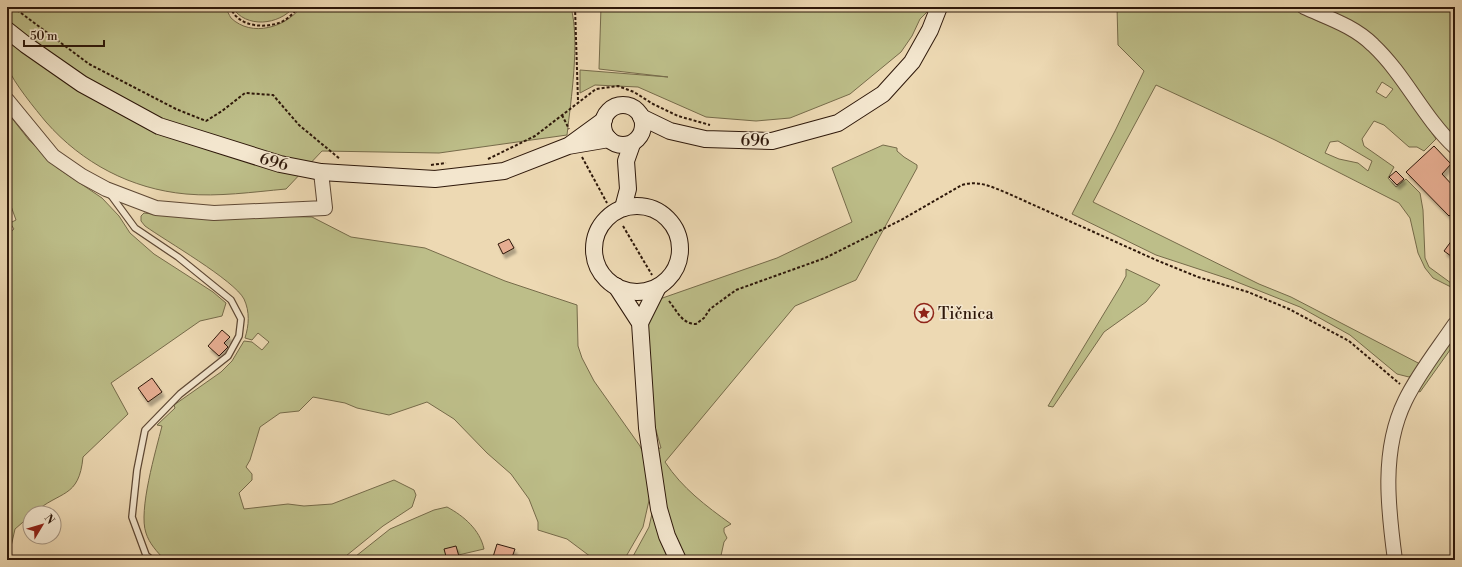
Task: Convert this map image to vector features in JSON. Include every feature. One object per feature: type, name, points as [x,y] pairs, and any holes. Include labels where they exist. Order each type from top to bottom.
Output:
[{"type":"main road","name":"696","points":[[7,30],[82,84],[159,126],[280,164],[321,172],[372,176],[443,178],[504,171],[570,139],[604,120],[607,113],[619,106],[632,107],[641,117],[670,131],[705,139],[772,141],[838,123],[883,94],[912,62],[930,30],[939,7]]},
{"type":"main road","points":[[624,142],[643,129],[641,117]]},
{"type":"main road","points":[[604,120],[605,133],[624,142]]},
{"type":"main road","name":"696","points":[[570,139],[624,142],[670,131]]},
{"type":"main road","points":[[624,142],[628,189],[624,208]]},
{"type":"main road","points":[[628,189],[651,208],[664,215],[673,225],[679,238],[680,253],[677,266],[669,278],[655,282],[644,292],[630,291],[616,286],[605,278],[598,266],[594,252],[596,238],[602,225],[611,215],[624,208],[637,206],[651,208]]},
{"type":"main road","points":[[655,282],[640,323],[647,428],[659,508],[667,536],[678,560]]},
{"type":"main road","points":[[616,286],[640,323]]},
{"type":"street","points":[[1304,7],[1352,28],[1374,45],[1394,68],[1440,133],[1455,147]]},
{"type":"street","points":[[7,100],[53,156],[82,176],[106,189],[156,208],[214,213],[325,208],[321,172]]},
{"type":"street","points":[[1395,560],[1390,522],[1389,465],[1392,436],[1410,392],[1455,324]]},
{"type":"lane","points":[[106,189],[134,228],[178,257],[231,300],[241,319],[239,336],[228,356],[180,394],[144,430],[137,470],[132,517],[146,555],[152,560]]},
{"type":"path","points":[[13,7],[89,64],[176,109],[206,120],[222,111],[245,93],[273,95],[299,125],[341,160]]},
{"type":"path","points":[[229,7],[237,18],[248,24],[261,26],[286,20],[299,7]]},
{"type":"path","points":[[575,7],[578,101]]},
{"type":"path","points":[[486,160],[535,136],[578,101],[596,89],[618,86],[634,92],[653,104],[678,116],[715,127]]},
{"type":"path","points":[[562,114],[570,139]]},
{"type":"path","points":[[582,157],[607,203]]},
{"type":"path","points":[[426,165],[448,163]]},
{"type":"path","points":[[669,301],[680,317],[689,324],[696,324],[704,318],[710,309],[736,290],[825,258],[901,220],[962,185],[972,182],[984,184],[1198,277],[1248,292],[1289,309],[1349,341],[1410,392]]},
{"type":"path","points":[[623,226],[655,282]]},
{"type":"green space","points":[[7,7],[225,7],[231,18],[239,24],[249,28],[258,29],[278,25],[295,14],[301,7],[571,7],[574,21],[575,53],[567,135],[439,153],[322,151],[286,189],[210,195],[166,191],[127,180],[109,172],[75,150],[46,122],[20,88],[8,68],[6,48]]},
{"type":"green space","points":[[232,7],[249,7],[261,10],[271,7],[294,7],[280,18],[263,22],[245,19]]},
{"type":"green space","points":[[601,7],[932,7],[920,19],[912,36],[901,52],[850,94],[790,118],[756,121],[706,117],[638,87],[595,85],[580,93],[580,70],[668,77],[599,69]]},
{"type":"green space","points":[[1117,7],[1290,7],[1320,22],[1351,33],[1379,57],[1436,139],[1424,151],[1417,147],[1409,147],[1384,125],[1374,121],[1362,139],[1364,146],[1394,167],[1388,178],[1396,187],[1406,179],[1420,193],[1423,210],[1425,258],[1429,267],[1455,286],[1455,289],[1433,278],[1425,268],[1418,253],[1410,218],[1399,203],[1275,140],[1156,85],[1093,202],[1259,284],[1291,297],[1422,365],[1409,377],[1397,374],[1350,335],[1300,307],[1232,280],[1156,255],[1072,214],[1144,71],[1118,45]],"holes":[[[1382,82],[1393,89],[1386,98],[1376,92]],[[1338,141],[1372,161],[1368,171],[1358,163],[1339,159],[1325,153],[1330,142]]]},
{"type":"green space","points":[[1309,7],[1455,7],[1455,136],[1448,129],[1435,122],[1397,63]]},
{"type":"green space","points":[[7,112],[29,140],[56,167],[102,198],[119,216],[130,233],[154,254],[213,292],[226,303],[222,316],[200,321],[111,383],[128,414],[83,457],[81,471],[73,487],[45,505],[22,505],[22,523],[15,529],[8,560],[7,235],[14,229],[10,223],[16,220],[7,195]]},
{"type":"green space","points":[[883,145],[897,148],[897,151],[904,157],[917,165],[917,168],[856,280],[795,306],[665,462],[687,488],[731,524],[724,528],[727,538],[724,542],[720,560],[631,560],[649,527],[655,500],[647,450],[661,448],[638,367],[631,309],[777,258],[852,222],[832,168]]},
{"type":"green space","points":[[144,213],[187,218],[232,219],[258,216],[312,217],[351,237],[425,248],[505,281],[577,305],[578,346],[582,358],[594,381],[640,446],[647,462],[650,496],[643,527],[624,560],[595,560],[567,539],[538,530],[538,522],[529,499],[511,474],[487,453],[454,419],[427,402],[389,415],[357,408],[345,403],[313,397],[299,411],[280,413],[260,427],[250,460],[246,467],[252,474],[252,480],[239,493],[244,509],[288,504],[304,506],[332,504],[394,480],[414,490],[416,495],[412,507],[383,526],[341,560],[165,560],[156,551],[149,540],[144,523],[146,496],[162,426],[157,425],[175,408],[174,405],[221,372],[232,361],[244,341],[252,342],[262,350],[269,342],[258,333],[252,340],[245,338],[248,314],[244,299],[238,291],[199,261],[145,226],[141,221],[141,216]]},
{"type":"green space","points":[[1126,269],[1160,285],[1146,302],[1104,332],[1053,407],[1048,406],[1120,287],[1126,276]]},
{"type":"green space","points":[[1455,333],[1455,343],[1420,392],[1416,390]]},
{"type":"green space","points":[[447,507],[470,524],[479,536],[484,549],[437,560],[391,560],[387,556],[371,560],[351,560],[390,529],[434,510]]},
{"type":"building","points":[[1434,146],[1451,164],[1442,174],[1455,188],[1455,211],[1449,216],[1406,172]]},
{"type":"building","points":[[1396,171],[1404,179],[1397,185],[1389,177]]},
{"type":"building","points":[[1455,236],[1455,259],[1444,251]]},
{"type":"building","points":[[509,239],[514,248],[503,254],[498,244]]},
{"type":"building","points":[[222,330],[230,337],[224,343],[228,347],[219,356],[208,346]]},
{"type":"building","points":[[152,378],[162,392],[148,402],[138,388]]},
{"type":"building","points":[[497,544],[515,549],[511,560],[493,557]]},
{"type":"building","points":[[456,546],[460,560],[447,560],[444,549]]},
{"type":"place","name":"Tičnica","points":[[924,313]]}]
